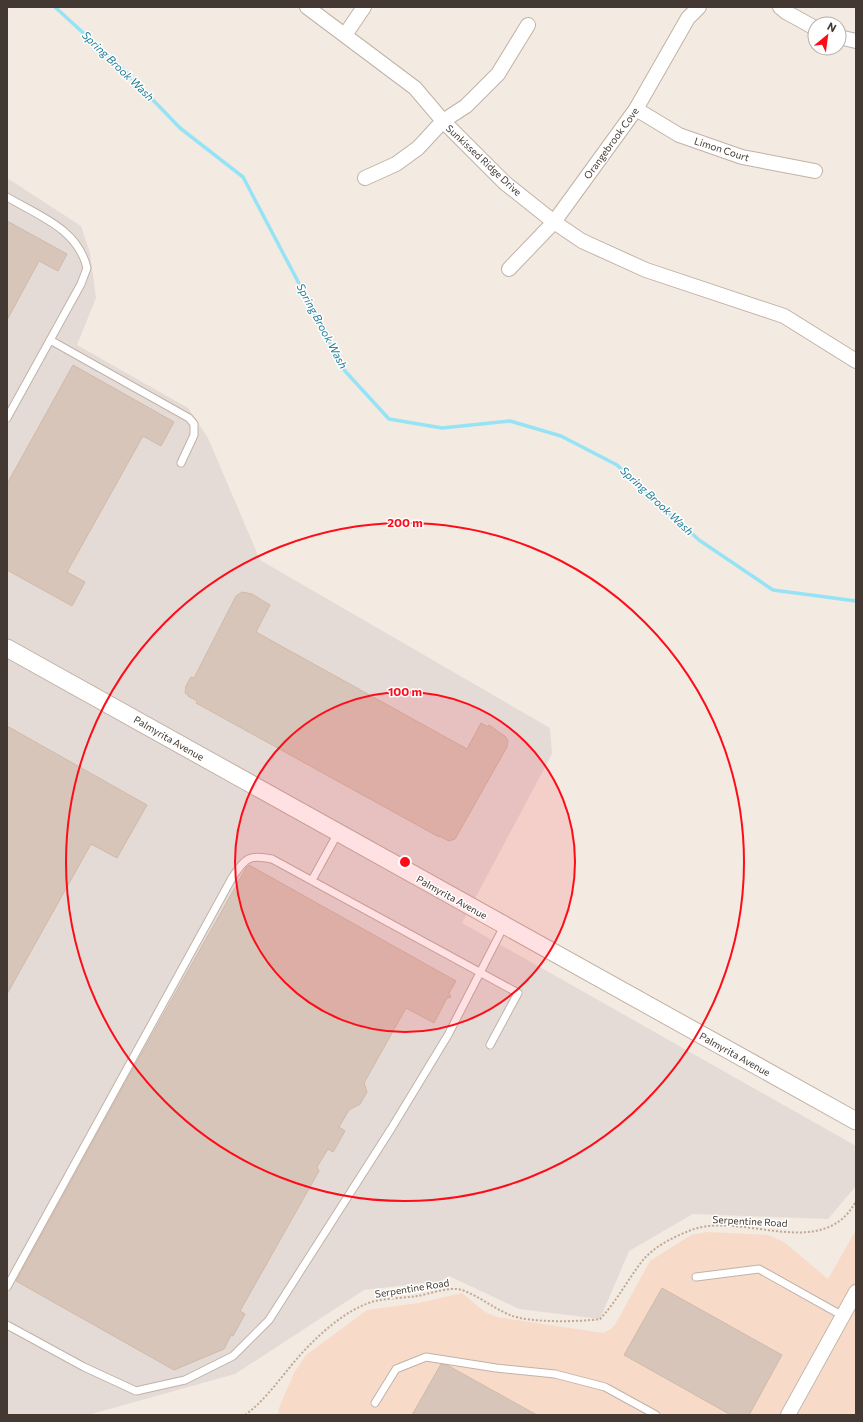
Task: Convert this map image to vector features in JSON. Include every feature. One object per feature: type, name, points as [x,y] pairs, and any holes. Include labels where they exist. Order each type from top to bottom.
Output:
[{"type":"street","name":"Sunkissed Ridge Drive","points":[[307,7],[415,88],[443,121],[506,183],[554,222],[582,241],[646,270],[784,316],[856,361]]},
{"type":"street","points":[[345,36],[364,7]]},
{"type":"street","name":"Orangebrook Cove","points":[[509,269],[554,222],[636,109],[688,18],[699,7]]},
{"type":"street","points":[[780,7],[807,24]]},
{"type":"street","points":[[365,178],[396,164],[418,148],[443,121],[466,106],[498,74],[528,25]]},
{"type":"street","name":"Limon Court","points":[[636,109],[679,135],[742,157],[815,171]]},
{"type":"street","name":"Palmyrita Avenue","points":[[7,648],[856,1121]]},
{"type":"street","points":[[788,1415],[856,1292]]},
{"type":"lane","points":[[7,197],[64,230],[77,244],[86,262],[86,274],[7,418]]},
{"type":"lane","points":[[50,340],[189,418],[194,424],[194,435],[181,463]]},
{"type":"lane","points":[[312,880],[338,833]]},
{"type":"lane","points":[[7,1287],[242,863],[256,856],[272,859],[518,993],[490,1045]]},
{"type":"lane","points":[[7,1325],[84,1367],[136,1391],[185,1380],[233,1356],[273,1314],[448,1036],[504,926]]},
{"type":"lane","points":[[696,1277],[760,1269],[843,1316]]},
{"type":"lane","points":[[375,1403],[396,1369],[426,1357],[496,1368],[555,1374],[605,1387],[656,1415]]},
{"type":"path","name":"Serpentine Road","points":[[245,1415],[256,1407],[305,1349],[341,1319],[360,1306],[376,1301],[460,1289],[474,1295],[492,1307],[512,1316],[568,1321],[600,1319],[610,1309],[644,1259],[666,1242],[691,1230],[711,1226],[732,1226],[760,1230],[817,1232],[837,1224],[856,1202]]},
{"type":"shaded area","points":[[7,178],[81,226],[90,253],[96,298],[77,345],[188,408],[208,438],[260,560],[550,728],[552,754],[462,923],[856,1146],[856,1186],[828,1219],[693,1214],[629,1251],[600,1319],[519,1309],[449,1276],[441,1281],[364,1290],[235,1374],[88,1415],[7,1415]]},
{"type":"shaded area","points":[[856,1230],[856,1415],[278,1415],[279,1408],[294,1373],[306,1355],[367,1310],[419,1303],[462,1293],[485,1312],[497,1317],[603,1333],[611,1329],[616,1323],[650,1261],[691,1235],[707,1232],[768,1235],[784,1242],[828,1279]]},
{"type":"building","points":[[7,221],[67,254],[58,271],[39,261],[7,320]]},
{"type":"building","points":[[73,365],[174,422],[161,446],[143,436],[67,572],[85,582],[72,606],[7,570],[7,484]]},
{"type":"building","points":[[242,592],[252,594],[270,605],[256,632],[467,749],[481,723],[488,727],[489,725],[506,737],[508,740],[507,747],[455,839],[449,841],[439,837],[196,703],[197,701],[185,693],[186,686],[191,677],[194,678],[236,596]]},
{"type":"building","points":[[7,726],[147,805],[117,858],[91,844],[7,994]]},
{"type":"building","points":[[249,865],[456,981],[449,993],[451,997],[447,998],[434,1023],[406,1008],[364,1083],[367,1092],[360,1104],[349,1110],[339,1127],[345,1131],[333,1152],[328,1149],[317,1167],[319,1171],[240,1311],[245,1314],[233,1336],[231,1335],[224,1349],[174,1370],[16,1281],[130,1074]]},
{"type":"building","points":[[662,1288],[782,1355],[749,1415],[731,1415],[624,1355]]},
{"type":"building","points":[[441,1364],[447,1365],[537,1415],[412,1415]]},
{"type":"waterway","name":"Spring Brook Wash","points":[[55,7],[127,73],[180,128],[243,177],[345,371],[389,419],[442,428],[510,421],[561,436],[617,465],[699,540],[773,590],[856,601]]}]
